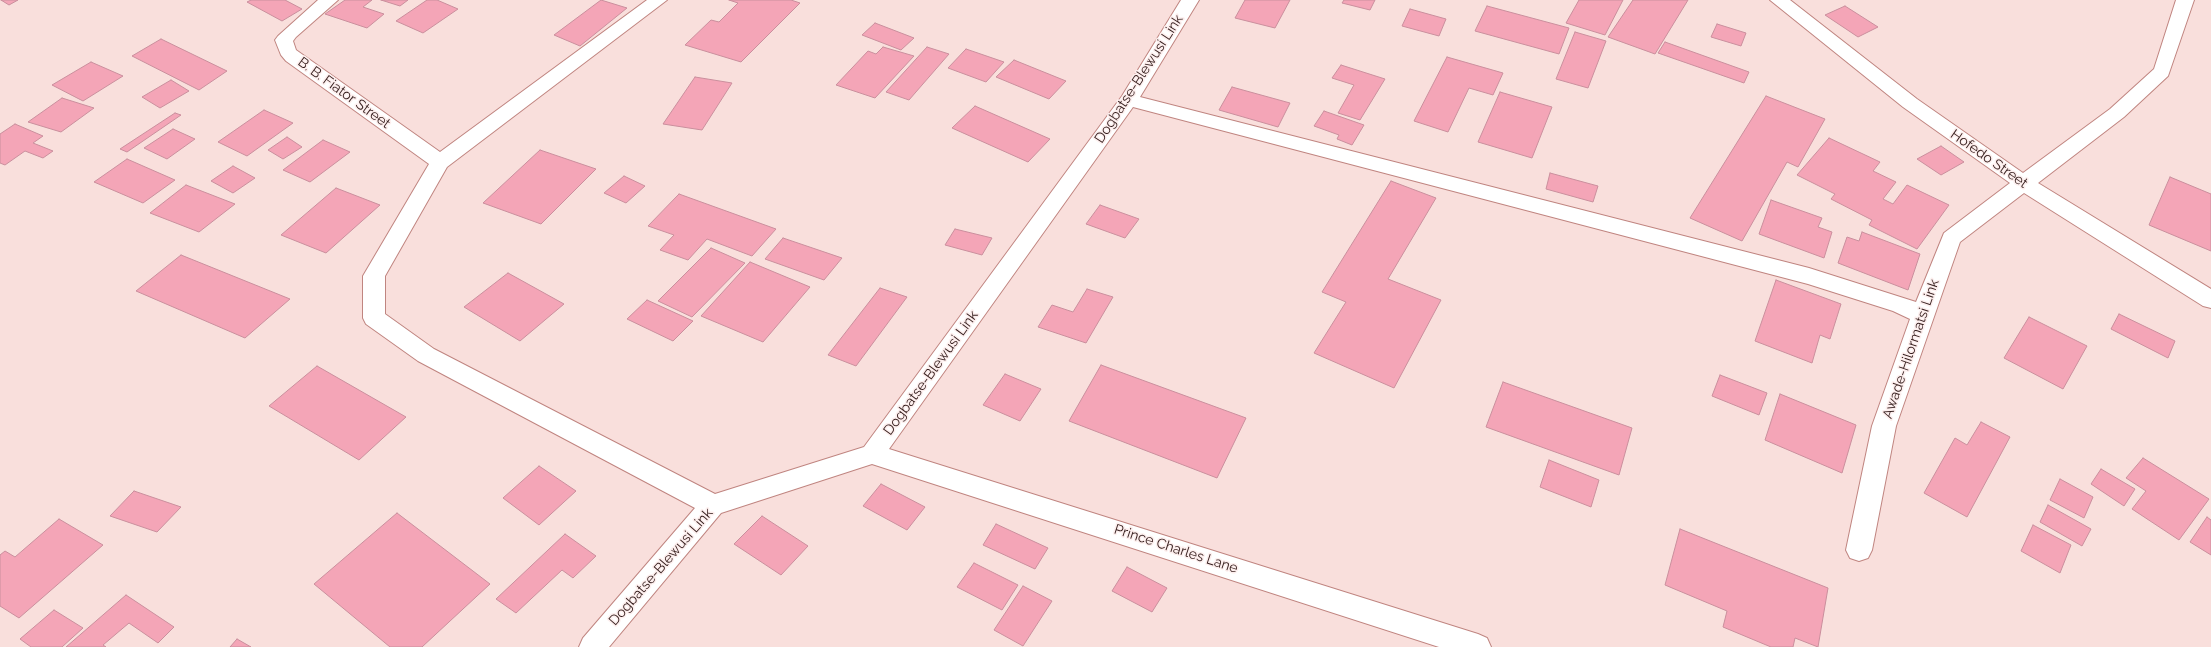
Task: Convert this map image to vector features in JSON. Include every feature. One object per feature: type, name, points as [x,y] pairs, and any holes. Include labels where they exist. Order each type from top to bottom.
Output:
[{"type":"street","name":"B. B. Fiator Street","points":[[329,0],[290,33],[284,40],[287,51],[440,162]]},
{"type":"street","points":[[658,0],[440,162],[374,276],[374,318],[426,355],[713,505]]},
{"type":"street","name":"Dogbatse-Blewusi Link","points":[[592,647],[713,505],[872,454],[1129,100],[1190,0]]},
{"type":"street","name":"Hofedo Street","points":[[1780,0],[1910,103],[2023,183],[2211,300]]},
{"type":"street","name":"Awade-Hilormatsi Link","points":[[1859,550],[1884,426],[1951,238],[2117,113],[2162,72],[2185,0]]},
{"type":"street","points":[[1129,100],[1809,276],[1901,305],[1923,315]]},
{"type":"street","name":"Prince Charles Lane","points":[[872,454],[1478,647]]},
{"type":"building","points":[[1,0],[18,0],[9,5]]},
{"type":"building","points":[[251,0],[285,0],[302,9],[282,21],[247,2]]},
{"type":"building","points":[[345,0],[372,0],[363,7],[384,14],[367,28],[325,14]]},
{"type":"building","points":[[381,0],[408,0],[400,6]]},
{"type":"building","points":[[427,0],[437,0],[458,9],[423,33],[396,21]]},
{"type":"building","points":[[601,0],[627,8],[580,46],[554,35]]},
{"type":"building","points":[[729,0],[791,0],[800,3],[741,62],[685,45],[711,20],[719,22],[738,3]]},
{"type":"building","points":[[1245,0],[1290,0],[1275,28],[1235,18]]},
{"type":"building","points":[[1344,0],[1375,0],[1370,10],[1342,3]]},
{"type":"building","points":[[1579,0],[1623,0],[1605,35],[1566,23]]},
{"type":"building","points":[[1633,0],[1688,0],[1655,54],[1608,37]]},
{"type":"building","points":[[1487,6],[1569,28],[1559,54],[1475,31]]},
{"type":"building","points":[[1845,6],[1878,27],[1858,37],[1825,15]]},
{"type":"building","points":[[1410,9],[1446,19],[1439,36],[1402,26]]},
{"type":"building","points":[[875,23],[914,38],[901,50],[862,35]]},
{"type":"building","points":[[1717,24],[1746,33],[1741,46],[1711,37]]},
{"type":"building","points":[[1575,32],[1606,41],[1588,88],[1556,79]]},
{"type":"building","points":[[161,39],[227,71],[199,90],[132,56]]},
{"type":"building","points":[[1665,42],[1749,72],[1744,83],[1658,53]]},
{"type":"building","points":[[883,47],[914,56],[875,98],[836,85],[868,51],[876,54]]},
{"type":"building","points":[[927,47],[949,54],[909,100],[886,92]]},
{"type":"building","points":[[966,49],[1004,62],[986,82],[948,68]]},
{"type":"building","points":[[1447,57],[1503,73],[1493,95],[1469,88],[1448,132],[1414,121]]},
{"type":"building","points":[[1014,60],[1066,81],[1049,99],[996,77]]},
{"type":"building","points":[[91,62],[123,76],[83,101],[52,85]]},
{"type":"building","points":[[1341,65],[1385,79],[1360,120],[1338,113],[1354,85],[1332,78]]},
{"type":"building","points":[[695,77],[732,83],[702,130],[663,124]]},
{"type":"building","points":[[171,80],[189,91],[160,108],[142,97]]},
{"type":"building","points":[[1232,87],[1290,103],[1278,127],[1219,110]]},
{"type":"building","points":[[1500,92],[1552,107],[1532,158],[1478,142]]},
{"type":"building","points":[[1766,96],[1825,119],[1798,167],[1787,162],[1742,241],[1690,218]]},
{"type":"building","points":[[62,98],[94,108],[61,132],[28,122]]},
{"type":"building","points":[[975,106],[1050,139],[1028,162],[952,128]]},
{"type":"building","points":[[264,110],[293,123],[247,156],[218,142]]},
{"type":"building","points":[[1324,111],[1364,125],[1352,145],[1337,139],[1339,135],[1314,126]]},
{"type":"building","points":[[175,113],[181,115],[127,152],[120,149]]},
{"type":"building","points":[[15,124],[43,136],[33,143],[53,151],[43,158],[25,151],[5,165],[0,163],[0,134]]},
{"type":"building","points":[[173,129],[195,139],[167,159],[144,148]]},
{"type":"building","points":[[287,137],[302,147],[283,159],[268,150]]},
{"type":"building","points":[[1829,138],[1880,162],[1873,171],[1896,182],[1883,199],[1893,204],[1907,185],[1949,205],[1917,249],[1869,225],[1872,220],[1831,199],[1835,194],[1797,175]]},
{"type":"building","points":[[323,140],[350,152],[310,182],[283,170]]},
{"type":"building","points":[[1941,146],[1964,162],[1941,175],[1917,159]]},
{"type":"building","points":[[540,150],[596,169],[541,224],[483,203]]},
{"type":"building","points":[[127,159],[175,180],[143,203],[94,182]]},
{"type":"building","points":[[233,166],[255,178],[233,193],[211,181]]},
{"type":"building","points":[[1550,173],[1598,186],[1593,202],[1546,189]]},
{"type":"building","points":[[624,176],[645,186],[626,203],[604,193]]},
{"type":"building","points":[[2170,177],[2211,194],[2211,251],[2149,225]]},
{"type":"building","points":[[1391,181],[1436,198],[1388,279],[1441,300],[1394,388],[1314,353],[1346,302],[1322,292]]},
{"type":"building","points":[[186,185],[235,204],[199,232],[150,213]]},
{"type":"building","points":[[336,188],[380,205],[326,253],[281,235]]},
{"type":"building","points":[[679,194],[776,229],[752,256],[707,239],[688,260],[660,250],[674,235],[648,226]]},
{"type":"building","points":[[1771,200],[1822,218],[1818,227],[1832,232],[1824,258],[1759,234]]},
{"type":"building","points":[[1100,205],[1139,219],[1125,238],[1086,224]]},
{"type":"building","points":[[955,229],[992,238],[982,255],[945,245]]},
{"type":"building","points":[[1862,232],[1920,254],[1908,290],[1838,263],[1847,237],[1859,241]]},
{"type":"building","points":[[783,238],[842,258],[824,280],[765,259]]},
{"type":"building","points":[[711,248],[745,263],[692,317],[658,301]]},
{"type":"building","points":[[181,255],[290,299],[245,338],[136,291]]},
{"type":"building","points":[[750,262],[810,287],[763,342],[701,316]]},
{"type":"building","points":[[508,273],[564,304],[520,341],[464,307]]},
{"type":"building","points":[[1776,280],[1841,304],[1830,339],[1820,335],[1812,363],[1755,341]]},
{"type":"building","points":[[880,288],[907,297],[856,366],[828,355]]},
{"type":"building","points":[[1087,289],[1113,297],[1086,343],[1038,327],[1052,305],[1073,312]]},
{"type":"building","points":[[647,300],[693,321],[673,341],[627,319]]},
{"type":"building","points":[[2119,314],[2175,341],[2168,358],[2111,329]]},
{"type":"building","points":[[2029,317],[2087,346],[2063,389],[2004,358]]},
{"type":"building","points":[[1101,365],[1246,418],[1217,478],[1069,421]]},
{"type":"building","points":[[317,366],[406,417],[359,460],[269,406]]},
{"type":"building","points":[[1005,374],[1041,389],[1020,421],[983,405]]},
{"type":"building","points":[[1720,375],[1767,393],[1759,415],[1712,396]]},
{"type":"building","points":[[1503,382],[1632,428],[1619,475],[1486,427]]},
{"type":"building","points":[[1780,394],[1856,425],[1842,473],[1765,440]]},
{"type":"building","points":[[1981,422],[2010,437],[1967,517],[1924,493],[1955,438],[1967,445]]},
{"type":"building","points":[[2143,458],[2209,499],[2179,540],[2132,509],[2146,491],[2126,478]]},
{"type":"building","points":[[1549,460],[1599,480],[1591,507],[1540,487]]},
{"type":"building","points":[[539,466],[576,491],[539,525],[503,498]]},
{"type":"building","points":[[2101,469],[2135,489],[2124,506],[2091,484]]},
{"type":"building","points":[[2060,479],[2093,497],[2084,518],[2050,500]]},
{"type":"building","points":[[881,484],[925,507],[907,530],[863,506]]},
{"type":"building","points":[[134,491],[181,507],[157,532],[110,516]]},
{"type":"building","points":[[2048,505],[2091,529],[2082,546],[2040,522]]},
{"type":"building","points":[[397,513],[490,584],[422,647],[390,647],[314,584]]},
{"type":"building","points":[[762,516],[808,546],[781,575],[734,544]]},
{"type":"building","points":[[2207,517],[2211,520],[2211,555],[2190,542]]},
{"type":"building","points":[[59,519],[103,545],[19,618],[0,606],[0,555],[5,551],[15,557]]},
{"type":"building","points":[[996,524],[1048,548],[1035,569],[983,545]]},
{"type":"building","points":[[2033,525],[2071,545],[2060,573],[2021,551]]},
{"type":"building","points":[[1680,529],[1828,588],[1818,647],[1795,638],[1793,647],[1771,647],[1723,627],[1727,611],[1665,585]]},
{"type":"building","points":[[565,534],[596,556],[573,578],[562,570],[516,613],[496,599]]},
{"type":"building","points":[[974,563],[1018,585],[1002,610],[957,587]]},
{"type":"building","points":[[1127,567],[1167,588],[1152,612],[1112,591]]},
{"type":"building","points":[[1023,586],[1052,601],[1023,646],[994,630]]},
{"type":"building","points":[[126,595],[174,627],[158,643],[129,623],[103,645],[106,647],[66,647]]},
{"type":"building","points":[[54,610],[83,628],[62,647],[31,647],[20,639]]},
{"type":"building","points":[[237,639],[251,647],[230,647]]}]
